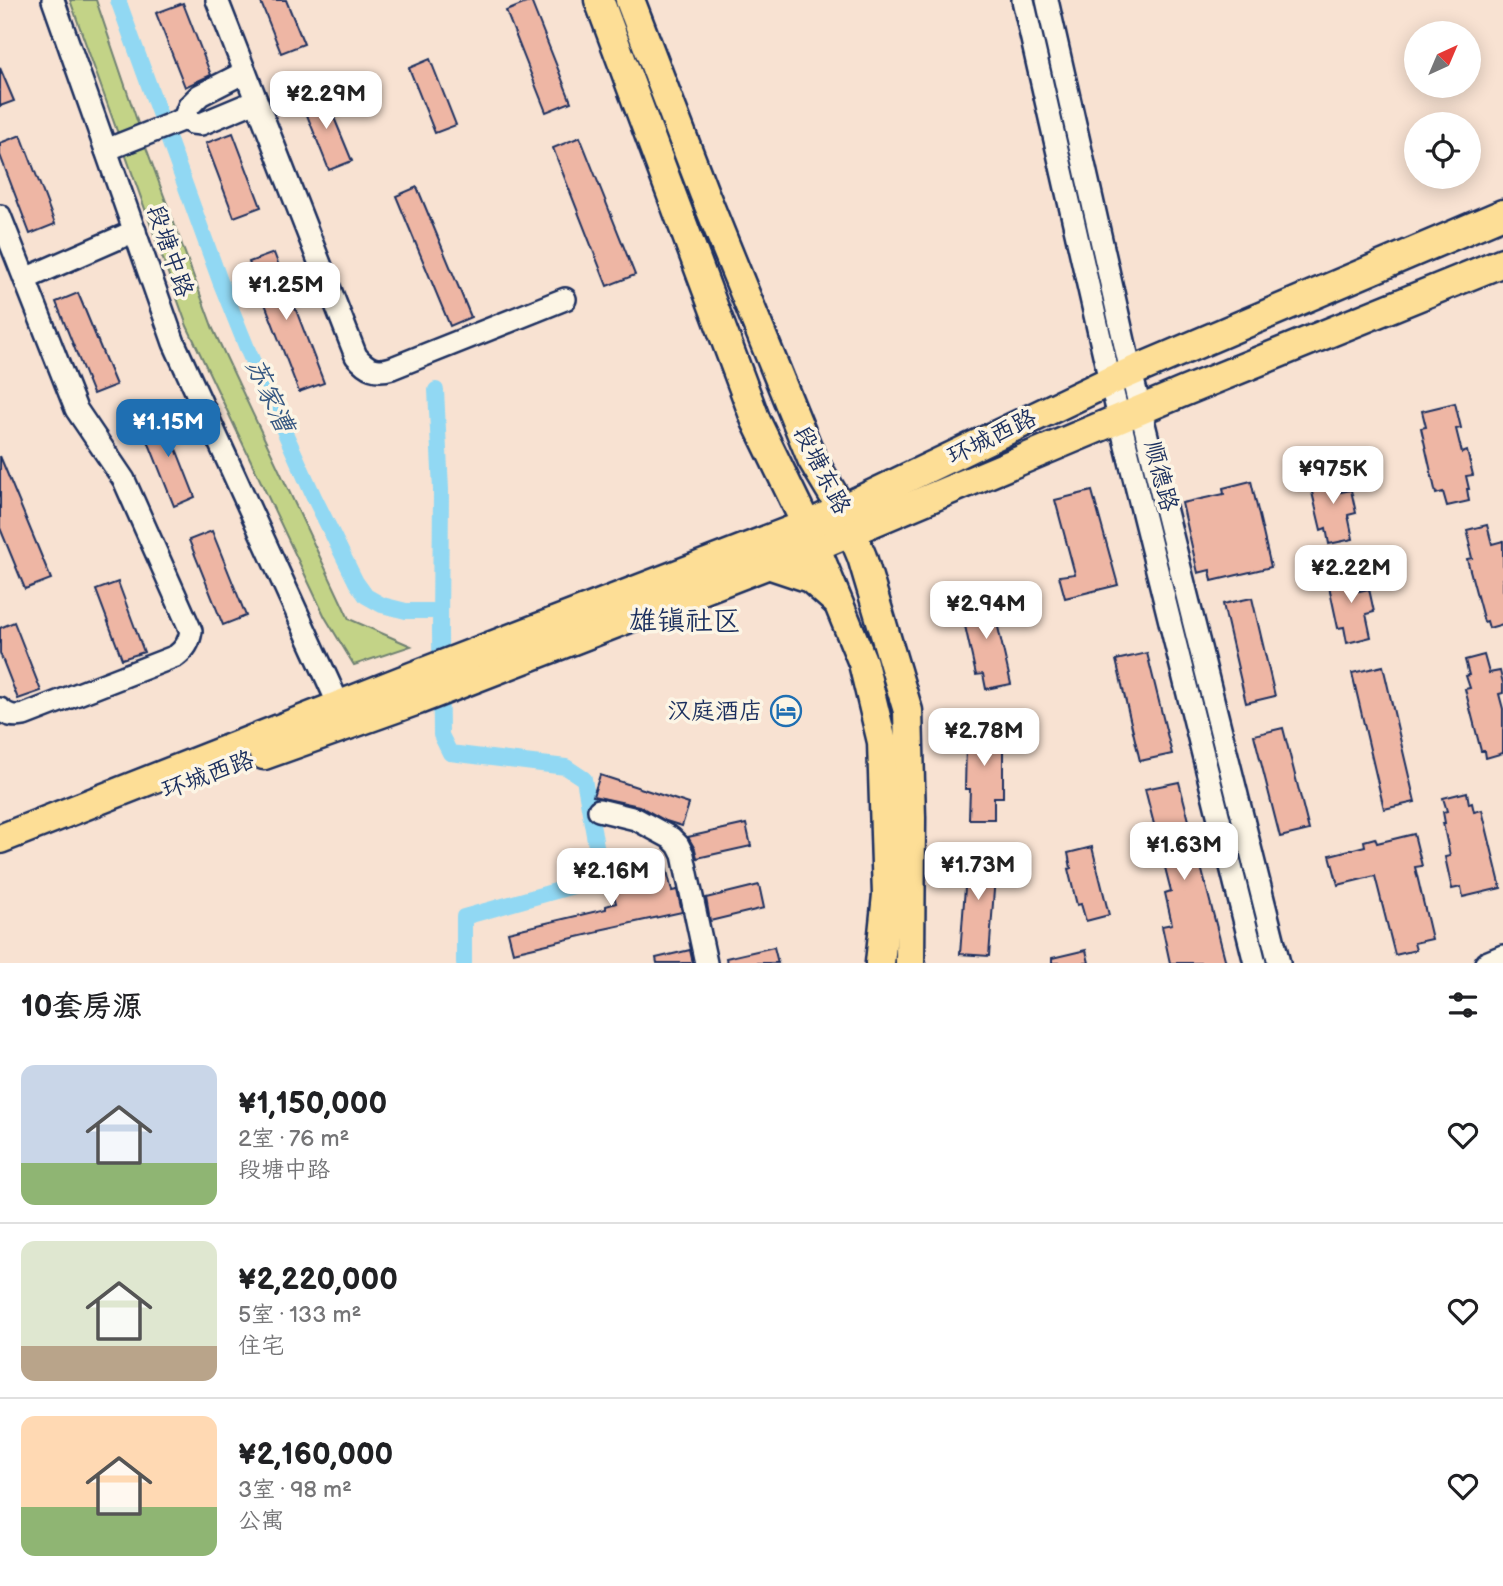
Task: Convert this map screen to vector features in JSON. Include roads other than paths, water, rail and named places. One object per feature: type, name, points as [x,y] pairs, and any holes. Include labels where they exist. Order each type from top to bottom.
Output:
[{"type":"main road","name":"段塘东路","points":[[599,0],[756,421],[811,535],[863,663],[882,742],[887,895],[880,963]]},
{"type":"main road","name":"段塘东路","points":[[630,0],[704,193],[812,459],[847,520],[862,557],[908,711],[911,818],[910,963]]},
{"type":"main road","name":"环城西路","points":[[847,520],[1121,376],[1500,215]]},
{"type":"main road","name":"环城西路","points":[[484,661],[1130,414],[1503,262]]},
{"type":"main road","name":"环城西路","points":[[484,661],[768,564],[811,535]]},
{"type":"main road","points":[[768,564],[810,578],[836,601]]},
{"type":"main road","points":[[415,688],[484,661]]},
{"type":"main road","name":"环城西路","points":[[0,839],[339,705],[415,688]]},
{"type":"main road","name":"环城西路","points":[[0,858],[83,820],[415,688]]},
{"type":"street","name":"段塘中路","points":[[53,0],[174,343],[339,705]]},
{"type":"street","points":[[217,0],[356,356],[363,364],[373,370],[392,368],[565,299]]},
{"type":"street","name":"顺德路","points":[[1023,0],[1121,376],[1255,963]]},
{"type":"street","name":"顺德路","points":[[1047,0],[1121,376]]},
{"type":"street","points":[[106,150],[184,119],[193,100],[245,72]]},
{"type":"street","points":[[184,119],[201,124],[256,101]]},
{"type":"street","points":[[0,216],[76,409],[124,480],[191,631],[184,650],[176,656],[24,715],[15,717],[0,709]]},
{"type":"street","points":[[25,279],[135,231]]},
{"type":"street","name":"顺德路","points":[[1130,414],[1279,963]]},
{"type":"street","points":[[598,810],[636,819],[671,838],[678,845],[706,963]]},
{"type":"street","points":[[1486,963],[1503,956]]},
{"type":"waterway","name":"苏家漕","points":[[118,0],[220,281],[249,353],[356,582],[366,596],[382,605],[406,611],[440,611]]},
{"type":"waterway","name":"苏家漕","points":[[436,390],[441,490],[441,735],[450,753],[566,767],[584,779],[600,868],[584,883],[464,917],[464,963]]},
{"type":"place","name":"汉庭酒店","points":[[786,711]]},
{"type":"district","name":"雄镇社区","points":[[685,621]]}]
